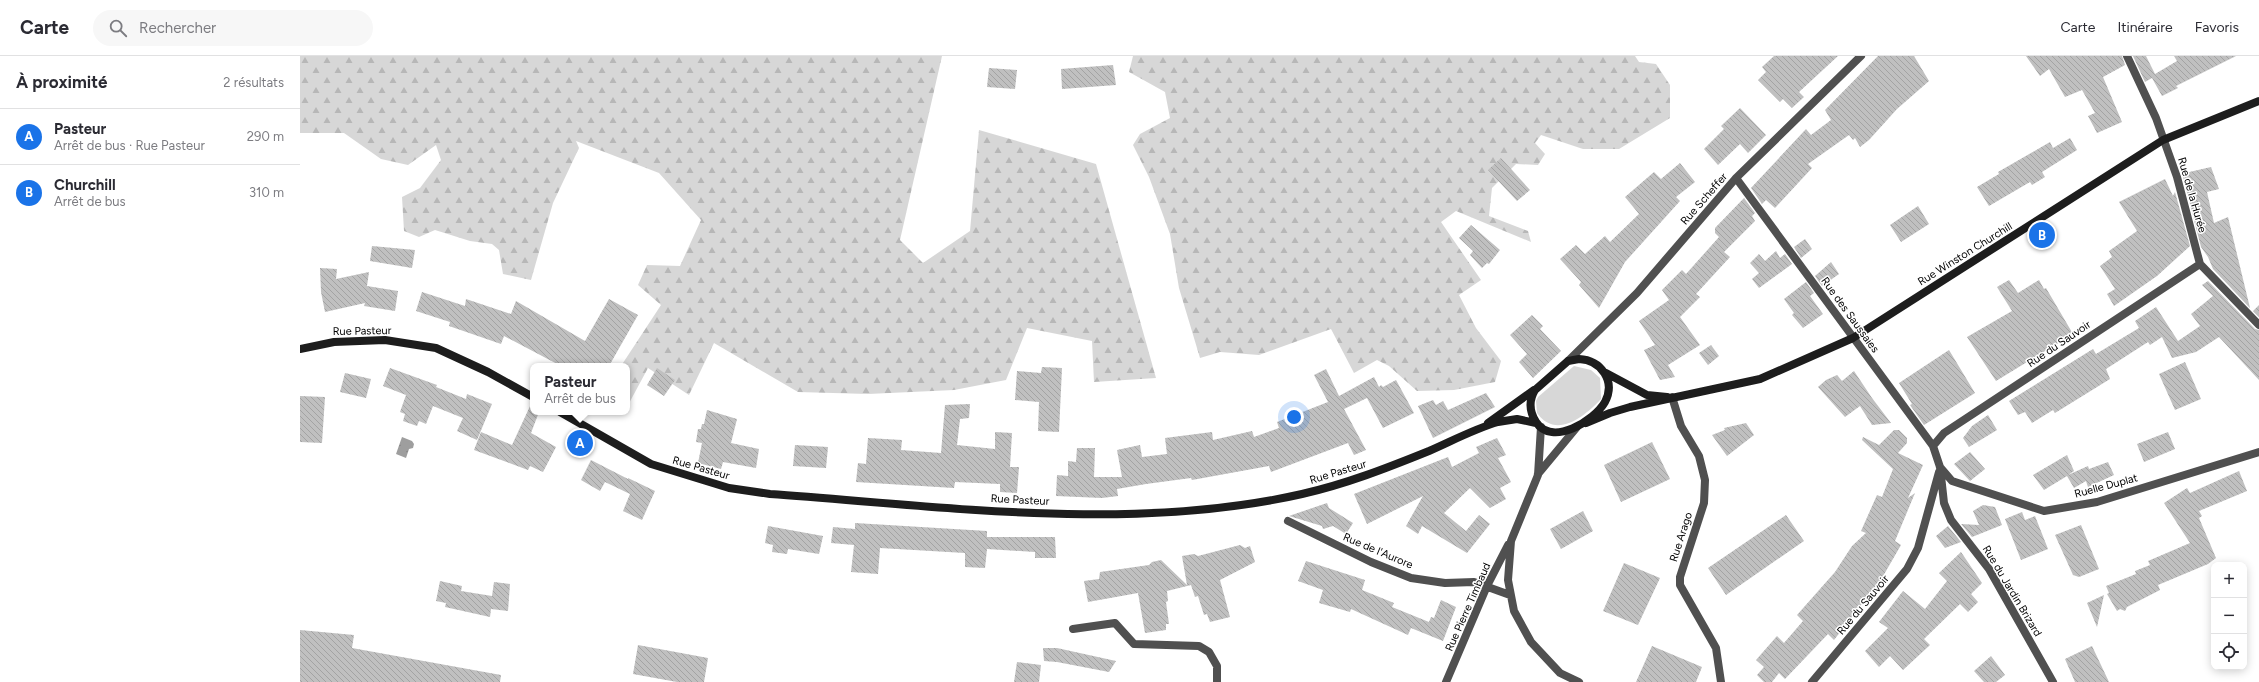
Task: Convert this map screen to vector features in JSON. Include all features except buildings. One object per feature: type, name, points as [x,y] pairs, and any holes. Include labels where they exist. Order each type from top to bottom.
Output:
[{"type":"main road","name":"Rue Winston Churchill","points":[[1586,423],[1610,413],[1672,397],[1760,379],[1853,338],[2164,140],[2259,101]]},
{"type":"main road","name":"Rue Pasteur","points":[[300,349],[334,342],[385,340],[436,348],[488,372],[530,395]]},
{"type":"main road","points":[[1579,359],[1592,361],[1598,364],[1606,373],[1608,386],[1604,403],[1586,423],[1562,432],[1546,430],[1538,425],[1530,402],[1535,390],[1568,361],[1579,359]]},
{"type":"main road","name":"Rue Winston Churchill","points":[[1606,373],[1647,395],[1672,397]]},
{"type":"main road","name":"Rue Pasteur","points":[[1484,426],[1535,390]]},
{"type":"main road","name":"Rue Pasteur","points":[[565,415],[651,464],[729,488],[770,494],[1039,513],[1168,513],[1219,507],[1299,494],[1375,472],[1484,426],[1510,419],[1525,420],[1538,425]]},
{"type":"street","name":"Rue Scheffer","points":[[1568,361],[1637,293],[1736,178],[1861,56]]},
{"type":"street","name":"Rue de la Hurée","points":[[2127,56],[2156,118],[2177,177],[2200,264],[2259,326]]},
{"type":"street","name":"Rue des Saussaies","points":[[1736,178],[1933,446],[1940,467]]},
{"type":"street","name":"Rue du Sauvoir","points":[[1933,446],[1944,434],[2200,264]]},
{"type":"street","name":"Rue Arago","points":[[1672,397],[1681,426],[1701,462],[1706,480],[1704,503],[1680,577],[1680,585],[1716,648],[1720,682]]},
{"type":"street","points":[[1538,425],[1538,475]]},
{"type":"street","points":[[1565,682],[1560,673],[1531,642],[1521,627],[1514,611],[1510,595],[1508,560],[1511,541],[1538,475],[1577,427]]},
{"type":"street","name":"Ruelle Duplat","points":[[1940,467],[1952,481],[2044,511],[2097,502],[2259,452]]},
{"type":"street","name":"Rue du Sauvoir","points":[[1812,682],[1907,569],[1918,548],[1940,467]]},
{"type":"street","name":"Rue du Jardin Brizard","points":[[1940,467],[1944,502],[1951,520],[1989,568],[2053,682]]},
{"type":"street","name":"Rue de l'Aurore","points":[[1288,521],[1371,562],[1412,578],[1439,582],[1474,582],[1510,595]]},
{"type":"street","name":"Rue Pierre Timbaud","points":[[1446,682],[1487,586],[1511,541]]},
{"type":"street","points":[[1073,629],[1115,624],[1134,644],[1199,646],[1209,652],[1217,666],[1217,682]]},
{"type":"street","points":[[1560,673],[1579,682]]},
{"type":"green space","points":[[300,56],[942,56],[900,240],[923,263],[970,231],[979,130],[1096,164],[1156,378],[1094,382],[1092,341],[1027,328],[1006,380],[954,390],[868,394],[798,392],[714,343],[689,395],[648,368],[630,401],[630,363],[623,363],[661,305],[638,285],[647,265],[680,266],[701,220],[659,173],[576,141],[579,148],[553,203],[531,280],[503,274],[499,250],[492,244],[470,241],[435,230],[419,237],[404,231],[402,197],[420,188],[441,160],[436,145],[408,165],[381,159],[344,133],[300,133]]},
{"type":"green space","points":[[1133,56],[1635,56],[1639,62],[1656,64],[1670,85],[1670,118],[1619,149],[1583,149],[1541,135],[1535,143],[1545,154],[1538,165],[1516,164],[1492,188],[1489,216],[1528,231],[1531,242],[1456,211],[1441,222],[1481,280],[1459,295],[1476,328],[1501,361],[1495,382],[1454,390],[1417,391],[1389,366],[1377,360],[1354,373],[1331,329],[1259,355],[1220,352],[1200,358],[1179,288],[1170,234],[1149,177],[1133,145],[1140,134],[1170,118],[1165,92],[1129,72]]},
{"type":"green space","points":[[1574,366],[1591,370],[1600,378],[1601,399],[1579,418],[1561,425],[1553,425],[1545,421],[1537,413],[1536,401],[1538,397]]},
{"type":"water","points":[[402,437],[412,441],[414,444],[413,448],[409,449],[406,458],[396,454]]},
{"type":"place","name":"Churchill","points":[[2042,235]]},
{"type":"place","name":"Pasteur","points":[[580,443]]}]
